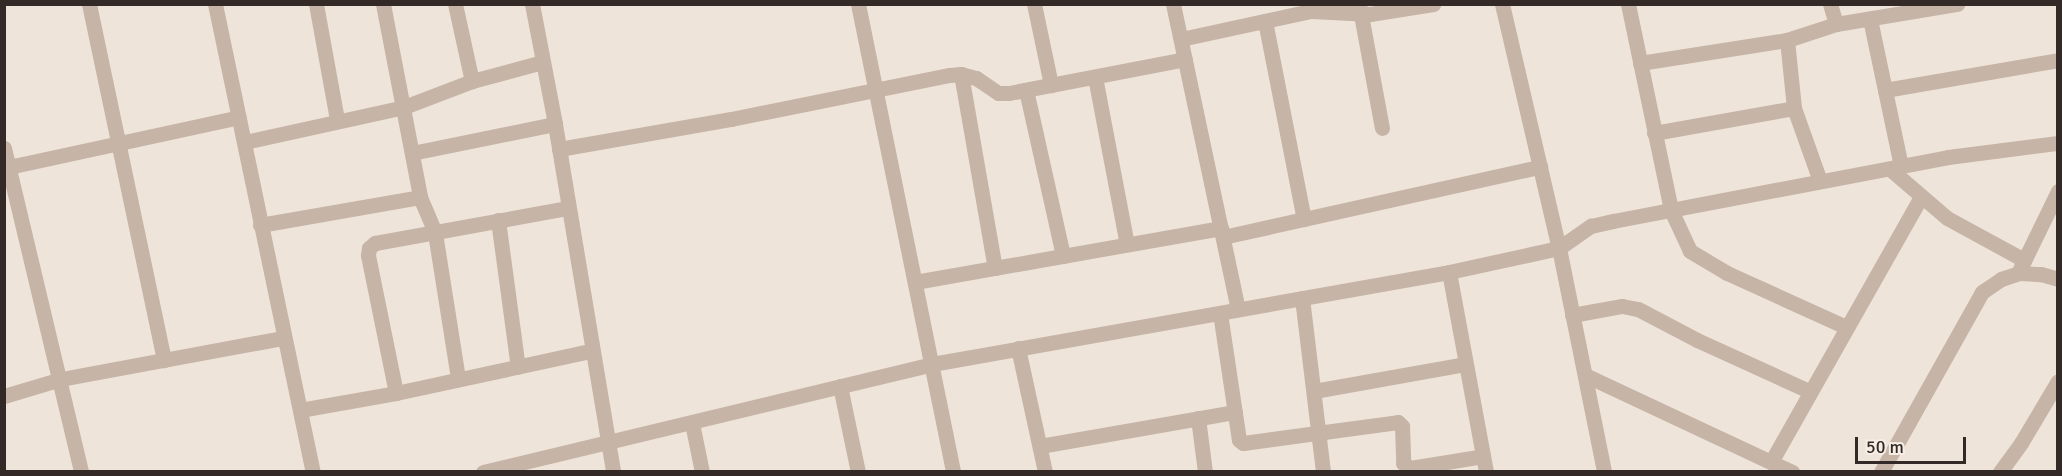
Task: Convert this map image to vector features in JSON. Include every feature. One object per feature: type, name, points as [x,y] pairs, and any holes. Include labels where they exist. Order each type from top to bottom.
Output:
[{"type":"street","points":[[89,4],[116,142],[164,360]]},
{"type":"street","points":[[215,4],[245,142],[283,338],[313,471]]},
{"type":"street","points":[[316,4],[337,120]]},
{"type":"street","points":[[383,4],[420,197],[435,233],[458,378]]},
{"type":"street","points":[[455,4],[472,81]]},
{"type":"street","points":[[532,4],[555,124],[591,351],[613,471]]},
{"type":"street","points":[[1034,4],[1051,85]]},
{"type":"street","points":[[1173,4],[1238,309]]},
{"type":"street","points":[[1181,39],[1265,21],[1310,8],[1396,11],[1433,4]]},
{"type":"street","points":[[1502,4],[1559,248],[1604,471]]},
{"type":"street","points":[[1628,4],[1671,210],[1686,244],[1695,256],[1846,327]]},
{"type":"street","points":[[1830,4],[1836,24]]},
{"type":"street","points":[[1640,63],[1787,40],[1836,24],[1870,19],[1910,8],[1957,4]]},
{"type":"street","points":[[861,5],[875,88],[953,471]]},
{"type":"street","points":[[1360,9],[1382,128]]},
{"type":"street","points":[[1870,19],[1885,90],[1895,168],[1921,197],[1947,218],[2021,266],[2058,279]]},
{"type":"street","points":[[1265,21],[1305,219]]},
{"type":"street","points":[[1787,40],[1794,108],[1820,181]]},
{"type":"street","points":[[559,149],[731,119],[875,88],[961,74],[976,78],[998,93],[1026,90],[1185,59]]},
{"type":"street","points":[[1885,90],[2058,60]]},
{"type":"street","points":[[245,142],[404,107],[472,81],[543,62]]},
{"type":"street","points":[[961,74],[996,268]]},
{"type":"street","points":[[1095,77],[1127,244]]},
{"type":"street","points":[[1026,90],[1063,256]]},
{"type":"street","points":[[1654,133],[1794,108]]},
{"type":"street","points":[[7,167],[239,117]]},
{"type":"street","points":[[412,153],[555,124]]},
{"type":"street","points":[[483,471],[932,364],[1449,272],[1559,248],[1592,226],[1820,181],[2016,146],[2058,143]]},
{"type":"street","points":[[4,148],[61,379],[81,471]]},
{"type":"street","points":[[915,282],[1127,244],[1222,233],[1305,219],[1540,167]]},
{"type":"street","points":[[1881,471],[1982,292],[2021,266],[2058,191]]},
{"type":"street","points":[[260,225],[420,197]]},
{"type":"street","points":[[1771,462],[1809,391],[1921,197]]},
{"type":"street","points":[[396,393],[368,255],[369,248],[375,243],[568,208]]},
{"type":"street","points":[[498,220],[518,367]]},
{"type":"street","points":[[1220,313],[1239,440],[1243,443],[1398,422],[1402,426],[1403,464],[1410,468],[1484,464],[1449,272]]},
{"type":"street","points":[[1302,298],[1323,471]]},
{"type":"street","points":[[1572,315],[1622,306],[1638,309],[1697,340],[1809,391]]},
{"type":"street","points":[[4,396],[61,379],[283,338]]},
{"type":"street","points":[[1018,348],[1045,471]]},
{"type":"street","points":[[300,410],[396,393],[591,351]]},
{"type":"street","points":[[1314,391],[1465,364]]},
{"type":"street","points":[[1585,375],[1792,471]]},
{"type":"street","points":[[2000,471],[2021,443],[2057,383]]},
{"type":"street","points":[[840,386],[858,471]]},
{"type":"street","points":[[1040,446],[1235,412]]},
{"type":"street","points":[[1198,418],[1204,471]]},
{"type":"street","points":[[692,423],[702,471]]}]
